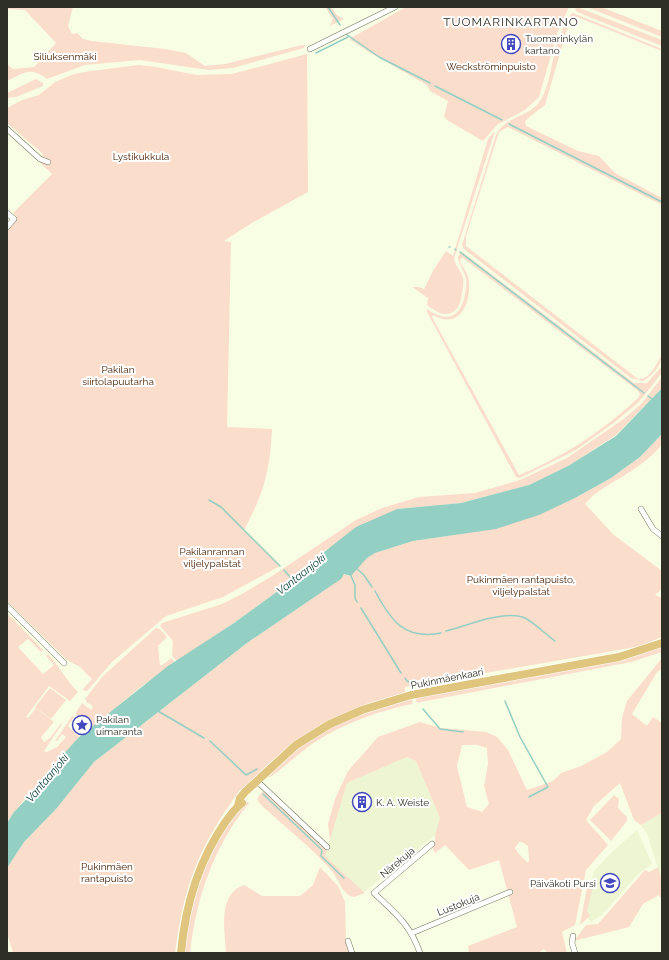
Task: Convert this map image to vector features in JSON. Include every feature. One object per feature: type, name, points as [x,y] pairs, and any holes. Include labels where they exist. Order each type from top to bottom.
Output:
[{"type":"main road","name":"Pukinmäenkaari","points":[[181,953],[187,914],[197,879],[218,833],[238,806],[240,798],[245,792],[258,782],[279,760],[307,738],[344,717],[377,704],[452,687],[619,657],[662,643]]},
{"type":"street","points":[[310,49],[395,7]]},
{"type":"street","points":[[7,129],[40,159],[48,162]]},
{"type":"street","points":[[7,213],[14,219],[7,227]]},
{"type":"street","points":[[641,509],[653,529],[662,536]]},
{"type":"street","points":[[7,606],[64,663]]},
{"type":"street","points":[[258,782],[327,847]]},
{"type":"street","name":"Närekuja","points":[[412,933],[401,918],[374,893],[432,844]]},
{"type":"street","name":"Lustokuja","points":[[412,933],[510,892]]},
{"type":"street","points":[[412,933],[420,953]]},
{"type":"street","points":[[573,936],[572,943],[575,953]]},
{"type":"street","points":[[348,941],[352,953]]},
{"type":"shaded area","points":[[407,757],[416,761],[440,818],[440,823],[435,835],[409,856],[401,858],[400,863],[364,892],[325,856],[347,783]]},
{"type":"shaded area","points":[[662,813],[662,881],[647,834],[641,825]]},
{"type":"shaded area","name":"Päiväkoti Pursi","points":[[637,830],[652,864],[638,874],[602,915],[591,922],[585,914],[588,893],[594,871],[613,851]]},
{"type":"green space","name":"Siliuksenmäki","points":[[7,7],[73,7],[68,26],[72,34],[77,33],[83,39],[186,53],[205,66],[225,64],[305,45],[304,48],[233,68],[208,70],[140,60],[85,65],[47,79],[36,73],[27,72],[7,81],[7,64],[13,69],[34,67],[56,43],[25,10],[7,9]]},
{"type":"green space","points":[[325,7],[331,7],[337,15],[344,19],[330,26],[333,19]]},
{"type":"green space","name":"Weckströminpuisto","points":[[406,7],[569,7],[557,34],[539,97],[525,110],[497,125],[483,141],[447,120],[444,116],[448,101],[430,91],[427,85],[349,39]]},
{"type":"green space","points":[[577,7],[662,40],[662,46],[577,12],[575,9]]},
{"type":"green space","points":[[587,7],[601,7],[662,31],[662,37]]},
{"type":"green space","points":[[573,13],[662,49],[662,51],[577,17],[573,17],[566,33],[545,105],[527,119],[525,122],[526,126],[578,151],[599,156],[615,173],[662,198],[662,205],[508,127],[499,132],[466,236],[466,246],[638,379],[646,377],[649,374],[662,355],[662,359],[656,370],[643,381],[631,378],[464,249],[462,245],[496,135],[505,124],[530,110],[540,101],[548,83],[560,36],[568,18]]},
{"type":"green space","points":[[307,54],[308,192],[250,224],[224,241],[231,242],[227,427],[272,429],[270,457],[265,481],[257,505],[244,530],[280,566],[223,597],[166,616],[112,662],[87,691],[82,690],[92,679],[80,667],[67,660],[7,601],[7,231],[17,219],[13,213],[52,174],[39,162],[43,154],[7,123],[7,108],[22,100],[39,95],[55,82],[74,74],[90,71],[139,65],[197,75],[232,74]]},
{"type":"green space","points":[[36,79],[43,83],[43,86],[16,97],[7,98],[7,93]]},
{"type":"green space","points":[[495,131],[454,258],[463,280],[460,301],[458,307],[450,314],[439,313],[427,305],[428,298],[412,287],[424,289],[433,271],[446,251],[453,256],[488,139]]},
{"type":"green space","points":[[461,251],[634,383],[647,383],[662,366],[662,373],[638,403],[615,422],[576,450],[520,478],[516,477],[427,312],[427,309],[441,316],[447,317],[452,316],[460,308],[465,294],[466,278],[459,263],[458,257]],"holes":[[[461,258],[463,258],[637,390],[640,394],[638,398],[597,432],[551,460],[519,475],[432,317],[433,315],[443,319],[451,319],[458,316],[467,303],[469,294],[468,276],[460,262]]]},
{"type":"green space","points":[[662,377],[662,388],[616,435],[568,466],[529,485],[461,503],[397,509],[324,551],[278,591],[234,623],[177,661],[172,656],[173,641],[160,626],[162,623],[222,604],[242,594],[272,576],[356,520],[382,508],[419,497],[475,493],[520,480],[567,458],[625,418],[642,403]]},
{"type":"green space","name":"Pukinmäen rantapuisto","points":[[662,434],[662,445],[650,457],[633,470],[599,491],[585,504],[614,535],[662,571],[662,589],[655,595],[662,598],[662,637],[640,646],[405,687],[405,693],[358,708],[336,717],[316,728],[277,756],[242,791],[240,790],[214,829],[204,848],[189,886],[183,906],[175,953],[13,953],[7,933],[7,868],[24,842],[56,809],[94,762],[247,643],[335,583],[344,574],[349,576],[367,558],[375,553],[413,541],[454,535],[577,497],[611,478],[640,457]]},
{"type":"green space","points":[[7,613],[43,650],[41,652],[28,639],[18,647],[43,674],[54,665],[46,656],[48,654],[78,692],[70,701],[49,686],[26,717],[28,718],[36,708],[54,722],[41,737],[44,742],[50,738],[61,723],[62,724],[44,751],[47,752],[57,747],[66,737],[62,734],[57,741],[55,741],[72,716],[74,717],[68,726],[79,737],[23,801],[7,823]]},
{"type":"green space","points":[[156,628],[160,629],[167,637],[158,646],[160,666],[171,658],[175,662],[138,689],[93,727],[82,715],[79,717],[75,714],[82,703],[91,710],[93,707],[89,703],[88,704],[85,699],[103,676]]},
{"type":"green space","points":[[662,646],[662,652],[631,662],[418,703],[416,701],[416,698],[443,691]]},
{"type":"green space","points":[[662,658],[662,669],[657,672],[632,714],[647,726],[653,717],[662,723],[662,813],[641,825],[634,820],[620,783],[594,806],[586,820],[608,845],[586,870],[575,925],[562,932],[567,953],[548,953],[544,949],[538,953],[469,953],[468,946],[517,927],[499,860],[469,870],[445,845],[435,853],[432,847],[435,841],[435,835],[440,818],[416,761],[407,757],[347,783],[330,840],[328,824],[335,799],[348,771],[378,737],[420,722],[441,728],[486,732],[497,737],[508,750],[527,790],[553,781],[561,773],[581,766],[607,752],[621,739],[622,717],[627,701]],"holes":[[[462,745],[477,745],[487,748],[488,764],[484,786],[489,804],[482,812],[467,807],[457,766]],[[519,842],[522,842],[528,846],[528,863],[515,848]]]},
{"type":"green space","points":[[50,688],[66,700],[51,719],[35,707]]},
{"type":"green space","points":[[410,699],[413,701],[412,704],[373,714],[335,730],[308,747],[268,778],[282,762],[315,737],[333,727],[371,711]]},
{"type":"green space","points":[[263,791],[268,793],[327,850],[325,856],[365,893],[354,897],[350,896],[344,890],[334,873],[323,861],[306,844],[261,805],[257,799]]},
{"type":"green space","points":[[614,795],[619,799],[618,808],[627,817],[627,821],[611,841],[590,820]]},
{"type":"green space","points":[[246,801],[249,803],[226,837],[209,874],[197,912],[190,953],[184,953],[192,911],[204,872],[221,836]]},
{"type":"green space","points":[[320,867],[338,886],[345,902],[346,940],[349,953],[226,953],[224,914],[230,896],[235,890],[244,885],[262,896],[300,896],[313,885]]},
{"type":"green space","points":[[658,867],[662,881],[662,900],[659,895],[643,904],[629,927],[574,941],[586,925],[598,924],[645,870],[649,872]]},
{"type":"green space","points":[[588,882],[593,886],[587,911],[590,916],[580,925]]},
{"type":"water","name":"Vantaanjoki","points":[[662,388],[662,434],[640,457],[611,478],[575,498],[539,515],[496,529],[413,541],[375,553],[367,558],[351,576],[344,574],[341,579],[247,643],[94,762],[56,809],[24,842],[7,868],[7,823],[14,812],[35,790],[42,778],[79,737],[168,666],[234,623],[278,591],[291,578],[356,527],[397,509],[461,503],[529,485],[568,466],[616,436]]},
{"type":"waterway","points":[[328,7],[340,25]]},
{"type":"waterway","points":[[346,34],[379,57],[430,83]]},
{"type":"waterway","points":[[316,53],[348,37]]},
{"type":"waterway","points":[[435,86],[502,120]]},
{"type":"waterway","points":[[509,124],[662,202]]},
{"type":"waterway","points":[[460,252],[644,393]]},
{"type":"waterway","points":[[648,396],[652,399]]},
{"type":"waterway","points":[[209,500],[221,507],[280,566]]},
{"type":"waterway","points":[[357,569],[364,575],[372,587]]},
{"type":"waterway","name":"Vantaanjoki","points":[[284,570],[291,578]]},
{"type":"waterway","points":[[351,576],[355,585],[355,598],[357,602]]},
{"type":"waterway","points":[[375,591],[387,611],[400,626],[417,634],[441,633]]},
{"type":"waterway","points":[[361,608],[401,673]]},
{"type":"waterway","points":[[446,631],[486,619],[517,616],[529,620],[555,641]]},
{"type":"waterway","points":[[405,678],[407,681],[412,683]]},
{"type":"waterway","points":[[505,701],[520,737],[548,787],[529,797]]},
{"type":"waterway","points":[[423,709],[440,729],[463,732]]},
{"type":"waterway","points":[[158,711],[204,738]]},
{"type":"waterway","points":[[210,741],[246,775],[257,769]]},
{"type":"waterway","points":[[263,794],[322,850],[321,856],[344,878]]},
{"type":"place","name":"Tuomarinkylän kartano","points":[[511,44]]},
{"type":"place","name":"Pakilan uimaranta","points":[[82,725]]},
{"type":"place","name":"K. A. Weiste","points":[[362,802]]},
{"type":"place","name":"Päiväkoti Pursi","points":[[610,883]]},
{"type":"district","name":"TUOMARINKARTANO","points":[[511,22]]},
{"type":"park label","name":"Lystikukkula","points":[[141,156]]},
{"type":"park label","name":"Pakilan siirtolapuutarha","points":[[118,374]]},
{"type":"park label","name":"Pakilanrannan viljelypalstat","points":[[212,556]]},
{"type":"park label","name":"Pukinmäen rantapuisto, viljelypalstat","points":[[521,584]]}]
